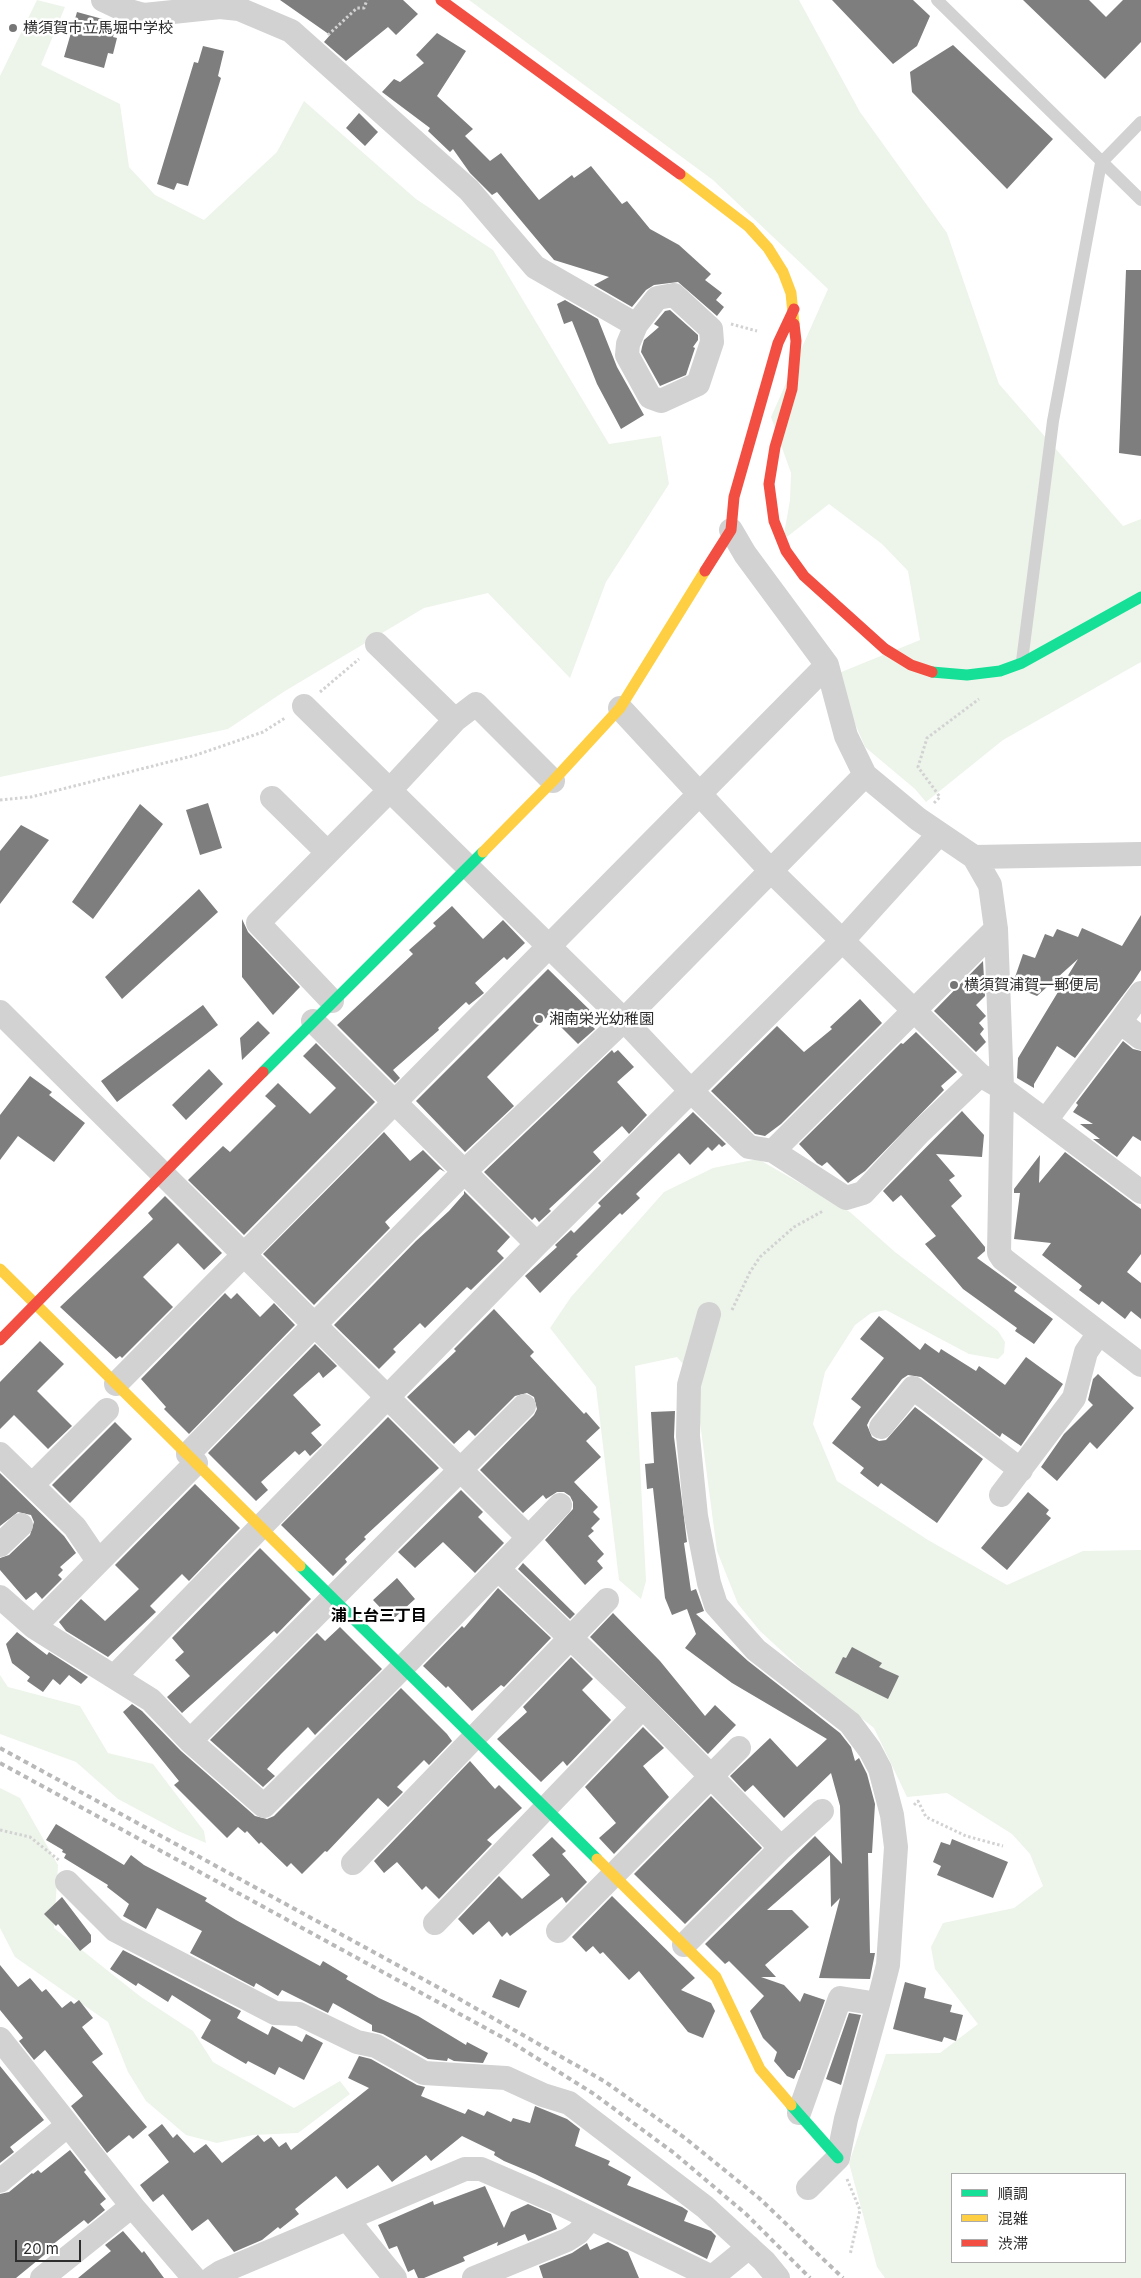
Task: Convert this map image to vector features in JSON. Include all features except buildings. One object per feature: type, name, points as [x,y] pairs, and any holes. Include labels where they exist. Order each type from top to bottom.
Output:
[{"type":"street","points":[[103,0],[122,9],[144,15],[220,7],[239,10],[291,31],[469,190],[535,267],[636,325]]},
{"type":"street","points":[[441,0],[636,142],[749,228],[768,248],[783,272],[791,293],[796,341],[792,389],[775,447],[769,484],[774,521],[786,551],[804,576],[885,649],[911,665],[935,673],[967,676],[1000,672],[1022,663],[1141,597]]},
{"type":"street","points":[[0,1340],[332,1001],[553,781],[620,708],[731,530],[736,488],[778,343],[794,309]]},
{"type":"street","points":[[731,530],[745,554],[827,665],[846,736],[865,775],[918,819],[974,857],[990,885],[996,929],[1002,1088],[999,1253],[1141,1365]]},
{"type":"street","points":[[377,644],[455,720]]},
{"type":"street","points":[[116,1384],[827,665]]},
{"type":"street","points":[[332,1001],[258,923],[390,790],[455,720],[476,704],[553,781]]},
{"type":"street","points":[[304,706],[624,1020],[691,1091],[749,1147],[773,1151],[846,1198],[863,1193],[919,1133],[980,1075]]},
{"type":"street","points":[[620,708],[771,871],[980,1075],[1002,1088],[1141,1192]]},
{"type":"street","points":[[34,1627],[98,1561],[314,1324],[466,1170],[624,1020],[865,775]]},
{"type":"street","points":[[272,798],[327,852]]},
{"type":"street","points":[[114,1677],[537,1244],[843,940],[938,834]]},
{"type":"street","points":[[974,857],[1141,854]]},
{"type":"street","points":[[773,1151],[996,929]]},
{"type":"street","points":[[1046,1120],[1141,993]]},
{"type":"street","points":[[0,1012],[243,1256],[528,1537]]},
{"type":"street","points":[[313,1021],[466,1170],[537,1244]]},
{"type":"street","points":[[1120,1022],[1141,1038]]},
{"type":"street","points":[[0,1269],[716,1977],[760,2069],[838,2158]]},
{"type":"street","points":[[709,1314],[689,1384],[688,1436],[694,1500],[701,1551],[708,1583],[716,1605],[732,1625],[775,1666],[850,1723],[870,1750],[880,1769],[892,1815],[896,1847],[888,1965],[878,2004],[846,2118],[838,2158],[808,2188]]},
{"type":"street","points":[[1001,1495],[1074,1398],[1086,1352],[1099,1333]]},
{"type":"street","points":[[881,1427],[913,1388],[1021,1470]]},
{"type":"street","points":[[190,1741],[524,1406]]},
{"type":"street","points":[[32,1485],[107,1410]]},
{"type":"street","points":[[0,1454],[75,1527],[98,1561]]},
{"type":"street","points":[[0,1598],[34,1627],[151,1700],[190,1741],[264,1806],[403,1667],[560,1505]]},
{"type":"street","points":[[0,1545],[21,1525]]},
{"type":"street","points":[[498,1568],[643,1707],[781,1848]]},
{"type":"street","points":[[353,1863],[473,1736],[571,1639],[607,1600]]},
{"type":"street","points":[[435,1923],[643,1707]]},
{"type":"street","points":[[558,1931],[615,1876],[740,1748]]},
{"type":"street","points":[[684,1946],[781,1848],[822,1811]]},
{"type":"street","points":[[68,1882],[115,1930],[275,2013],[299,2014],[357,2042],[376,2046],[424,2073],[506,2078],[543,2095],[569,2102],[705,2207],[749,2247],[778,2278]]},
{"type":"street","points":[[799,2113],[840,1998],[878,2004]]},
{"type":"street","points":[[3,2048],[68,2125],[132,2206],[194,2278]]},
{"type":"street","points":[[0,2181],[68,2125]]},
{"type":"street","points":[[212,2278],[221,2272],[465,2168],[481,2169],[712,2278],[749,2247]]},
{"type":"street","points":[[42,2278],[132,2206]]},
{"type":"street","points":[[347,2219],[395,2278]]},
{"type":"street","points":[[474,2278],[567,2240],[578,2233],[590,2219]]},
{"type":"lane","points":[[937,0],[1101,163],[1141,200]]},
{"type":"lane","points":[[1022,663],[1053,421],[1101,163],[1141,122]]},
{"type":"path","points":[[322,34],[328,35],[357,8],[364,8],[367,0]]},
{"type":"path","points":[[722,321],[764,333]]},
{"type":"path","points":[[0,800],[31,797],[196,755],[263,732],[304,706],[377,644]]},
{"type":"path","points":[[918,819],[940,796],[918,767],[927,738],[980,698]]},
{"type":"path","points":[[709,1314],[728,1318],[750,1272],[760,1257],[794,1227],[846,1198]]},
{"type":"path","points":[[912,1810],[915,1802],[918,1801],[926,1817],[966,1836],[1003,1846]]},
{"type":"path","points":[[0,1830],[30,1837],[37,1842],[62,1862],[68,1882]]},
{"type":"path","points":[[838,2158],[860,2210],[850,2255]]},
{"type":"shaded area","points":[[37,0],[65,7],[41,65],[120,104],[129,167],[155,195],[204,220],[277,152],[304,101],[416,199],[493,250],[609,444],[661,436],[669,484],[606,582],[570,678],[488,593],[424,608],[285,691],[228,729],[0,777],[0,76]]},
{"type":"shaded area","points":[[469,0],[799,0],[860,112],[947,233],[999,384],[1123,526],[1141,519],[1141,662],[1003,740],[926,802],[915,789],[865,747],[834,675],[920,640],[908,571],[882,544],[829,504],[783,540],[790,500],[791,473],[771,417],[828,289],[713,180]]},
{"type":"shaded area","points":[[758,1159],[850,1212],[895,1252],[998,1331],[1005,1342],[1004,1353],[998,1359],[969,1354],[886,1310],[871,1313],[855,1325],[825,1372],[813,1424],[837,1481],[928,1540],[1007,1585],[1083,1551],[1141,1550],[1141,2278],[885,2278],[877,2267],[849,2163],[886,2054],[940,2053],[978,2024],[935,1969],[931,1947],[943,1923],[1014,1908],[1043,1886],[1030,1854],[1012,1834],[947,1793],[907,1797],[874,1728],[812,1679],[760,1631],[738,1604],[717,1551],[694,1377],[677,1357],[635,1366],[646,1581],[641,1599],[619,1580],[596,1387],[550,1328],[571,1297],[664,1192],[713,1168]]},
{"type":"shaded area","points":[[0,1675],[8,1687],[80,1706],[108,1753],[153,1764],[204,1831],[206,1843],[178,1831],[118,1799],[76,1762],[0,1734]]},
{"type":"shaded area","points":[[0,1788],[20,1798],[58,1865],[54,1928],[141,1997],[193,2031],[213,2062],[294,2108],[340,2081],[350,2094],[298,2133],[253,2135],[217,2143],[186,2135],[146,2101],[128,2072],[108,2022],[15,1957],[0,1928]]},
{"type":"railway","points":[[0,1748],[454,1996],[604,2081],[685,2138],[759,2198],[843,2278]]},
{"type":"railway","points":[[0,1763],[511,2042],[594,2094],[674,2153],[746,2214],[810,2278]]},
{"type":"traffic: fast","points":[[932,672],[967,675],[1000,671],[1022,663],[1141,597]]},
{"type":"traffic: fast","points":[[263,1072],[483,852]]},
{"type":"traffic: fast","points":[[300,1566],[597,1859]]},
{"type":"traffic: fast","points":[[791,2105],[838,2158]]},
{"type":"traffic: slow","points":[[680,174],[749,227],[768,248],[783,272],[791,293],[794,324]]},
{"type":"traffic: slow","points":[[483,852],[553,781],[620,708],[705,571]]},
{"type":"traffic: slow","points":[[0,1269],[300,1566]]},
{"type":"traffic: slow","points":[[597,1859],[716,1977],[760,2069],[791,2105]]},
{"type":"traffic: jam","points":[[441,0],[680,174]]},
{"type":"traffic: jam","points":[[705,571],[731,530],[734,497],[778,343],[794,309]]},
{"type":"traffic: jam","points":[[794,324],[796,341],[792,389],[775,447],[769,484],[774,521],[786,551],[804,576],[885,649],[911,665],[932,672]]},
{"type":"traffic: jam","points":[[0,1340],[263,1072]]},
{"type":"place","name":"横須賀市立馬堀中学校","points":[[13,28]]},
{"type":"place","name":"横須賀浦賀一郵便局","points":[[954,985]]},
{"type":"place","name":"湘南栄光幼稚園","points":[[539,1019]]},
{"type":"district","name":"浦上台三丁目","points":[[379,1616]]}]
